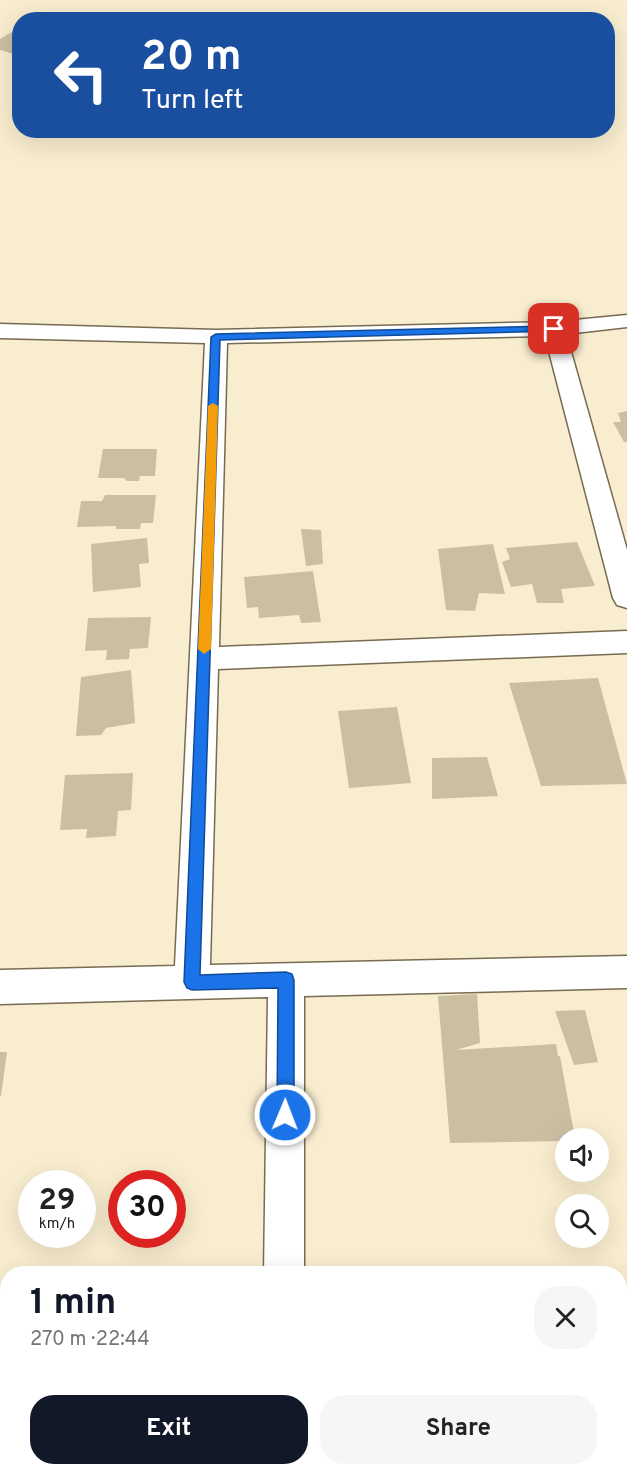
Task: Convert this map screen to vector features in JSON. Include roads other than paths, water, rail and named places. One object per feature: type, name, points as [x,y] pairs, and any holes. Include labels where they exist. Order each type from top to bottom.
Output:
[{"type":"street","points":[[0,332],[216,337],[554,329],[627,321]]},
{"type":"street","points":[[554,329],[627,598]]},
{"type":"street","points":[[192,982],[216,337]]},
{"type":"street","points":[[204,658],[627,642]]},
{"type":"street","points":[[0,987],[627,972]]},
{"type":"street","points":[[284,1266],[286,980]]}]
